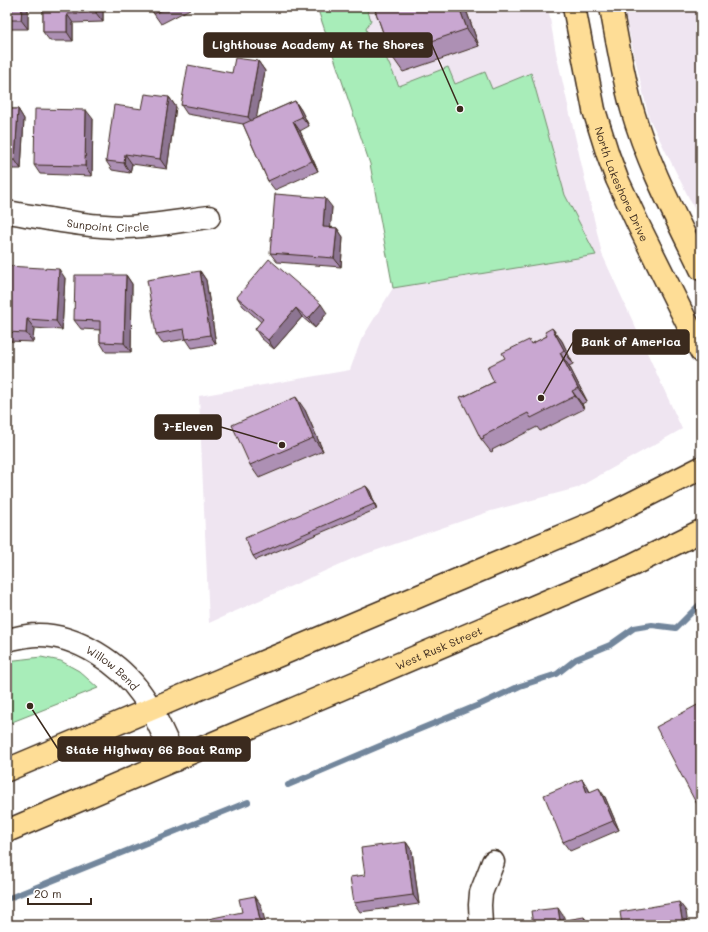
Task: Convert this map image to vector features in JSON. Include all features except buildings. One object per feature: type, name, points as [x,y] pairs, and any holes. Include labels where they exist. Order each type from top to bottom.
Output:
[{"type":"main road","name":"North Lakeshore Drive","points":[[574,7],[594,110],[610,161],[639,226],[701,351]]},
{"type":"main road","points":[[611,7],[625,80],[640,133],[666,198],[701,269]]},
{"type":"main road","points":[[7,770],[583,527],[701,468]]},
{"type":"main road","name":"West Rusk Street","points":[[7,832],[632,565],[701,531]]},
{"type":"street","name":"Sunpoint Circle","points":[[7,212],[80,224],[126,226],[160,225],[209,217]]},
{"type":"street","name":"Willow Bend","points":[[7,640],[25,636],[49,636],[72,642],[109,661],[122,672],[142,694],[175,760]]},
{"type":"street","points":[[481,925],[481,893],[493,862]]},
{"type":"shaded area","points":[[316,7],[548,7],[556,53],[602,254],[682,429],[577,488],[491,511],[354,558],[209,623],[199,396],[350,370],[361,340],[393,288],[381,215],[370,164]]},
{"type":"shaded area","points":[[623,7],[701,7],[701,222],[649,118]]},
{"type":"green space","points":[[317,7],[366,7],[371,20],[366,29],[373,46],[383,51],[399,86],[448,67],[455,84],[485,72],[492,89],[531,73],[565,195],[596,255],[393,288],[370,164]]},
{"type":"green space","points":[[41,657],[61,661],[79,671],[98,688],[7,724],[7,661]]},
{"type":"waterway","points":[[288,785],[481,704],[520,686],[557,674],[576,659],[610,645],[634,628],[652,625],[676,628],[701,603]]},
{"type":"waterway","points":[[7,899],[248,802]]},
{"type":"place","name":"Lighthouse Academy At The Shores","points":[[460,109]]},
{"type":"place","name":"Bank of America","points":[[541,398]]},
{"type":"place","name":"7-Eleven","points":[[282,445]]},
{"type":"place","name":"State Highway 66 Boat Ramp","points":[[30,706]]}]
